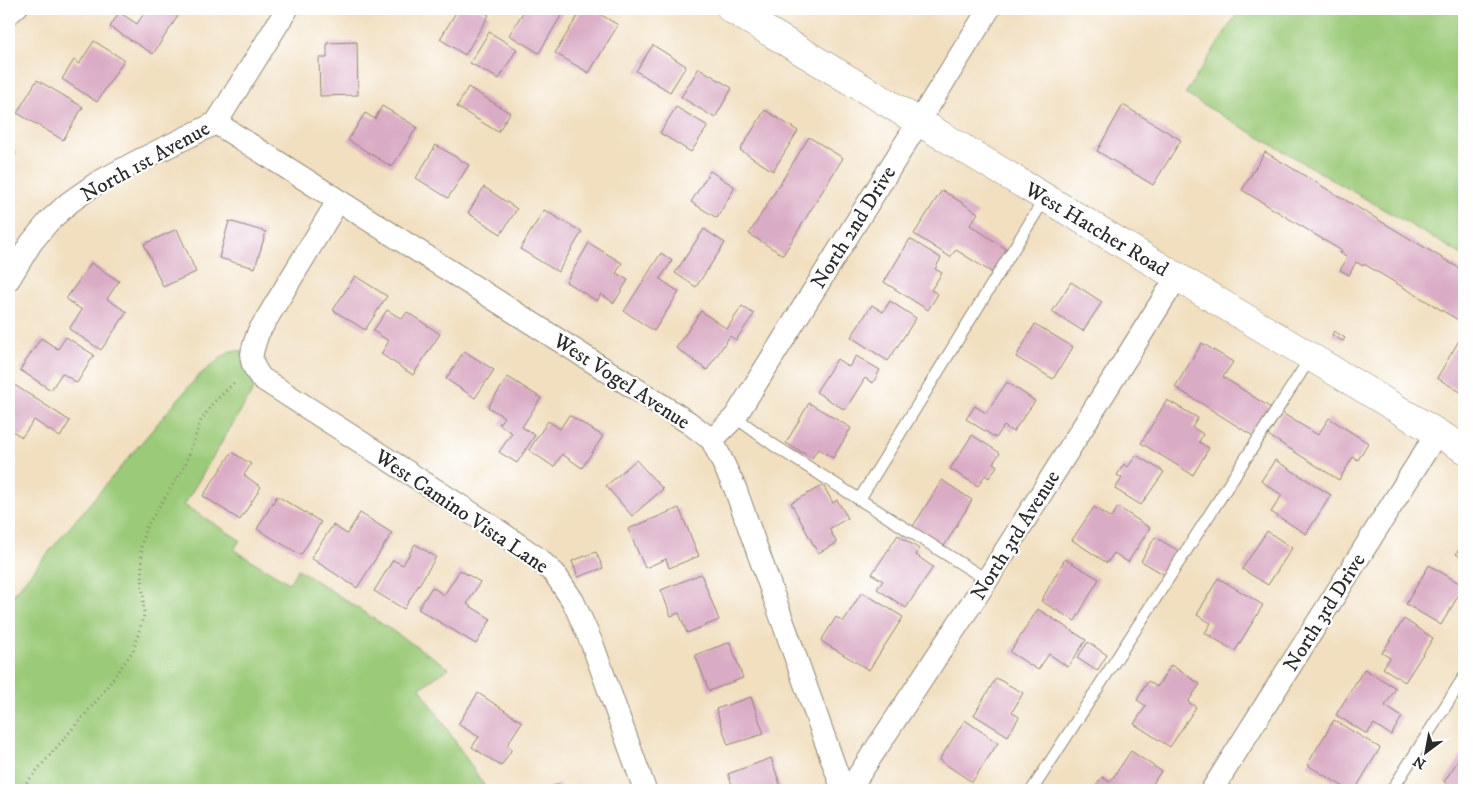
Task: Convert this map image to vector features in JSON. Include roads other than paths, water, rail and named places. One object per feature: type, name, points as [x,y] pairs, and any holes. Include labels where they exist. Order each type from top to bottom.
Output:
[{"type":"street","name":"North 1st Avenue","points":[[9,278],[49,221],[70,202],[98,183],[136,162],[216,123],[287,9]]},
{"type":"street","name":"West Hatcher Road","points":[[731,9],[1464,449]]},
{"type":"street","name":"North 2nd Drive","points":[[712,440],[735,417],[989,9]]},
{"type":"street","name":"West Vogel Avenue","points":[[216,123],[688,422],[712,440],[735,488],[843,790]]},
{"type":"street","name":"West Camino Vista Lane","points":[[338,201],[258,333],[252,352],[252,366],[261,378],[536,556],[555,574],[573,601],[593,646],[645,790]]},
{"type":"street","name":"North 3rd Avenue","points":[[849,790],[987,580],[1177,278]]},
{"type":"street","name":"North 3rd Drive","points":[[1212,790],[1437,433]]},
{"type":"lane","points":[[9,20],[22,9]]},
{"type":"lane","points":[[859,500],[1045,198]]},
{"type":"lane","points":[[1032,790],[1310,357]]},
{"type":"lane","points":[[735,417],[775,446],[987,580]]},
{"type":"lane","points":[[1392,790],[1464,677]]}]
